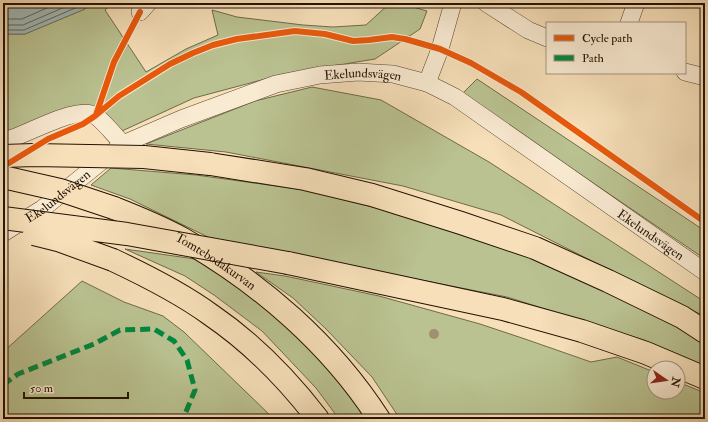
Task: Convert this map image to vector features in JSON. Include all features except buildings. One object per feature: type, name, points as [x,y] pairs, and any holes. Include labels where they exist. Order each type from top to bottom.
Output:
[{"type":"highway","points":[[3,156],[34,155],[144,157],[210,164],[305,179],[372,195],[535,248],[682,317],[705,332]]},
{"type":"highway","name":"Tomtebodakurvan","points":[[3,177],[60,190],[142,219],[182,239],[229,268],[288,313],[313,337],[349,377],[379,419]]},
{"type":"highway","points":[[3,218],[127,234],[288,263],[503,309],[582,331],[646,353],[705,378]]},
{"type":"highway","points":[[3,228],[58,240],[113,260],[162,285],[211,315],[253,348],[291,386],[318,419]]},
{"type":"street","points":[[427,83],[444,38],[453,3]]},
{"type":"street","points":[[486,3],[528,30],[546,38]]},
{"type":"street","points":[[630,22],[636,3]]},
{"type":"street","name":"Ekelundsvägen","points":[[3,233],[42,209],[122,144],[181,119],[276,84],[320,75],[358,72],[393,74],[427,83],[455,97],[705,272]]},
{"type":"street","points":[[686,72],[705,77]]},
{"type":"street","points":[[3,141],[63,117],[80,113],[96,116],[122,144]]},
{"type":"green space","points":[[85,3],[113,3],[105,10],[146,72],[186,49],[218,35],[212,10],[237,17],[333,27],[366,25],[390,3],[408,3],[413,7],[427,11],[420,29],[375,59],[284,74],[194,98],[122,131],[108,116],[82,105],[3,133],[3,34],[25,34],[85,9]]},
{"type":"green space","points":[[477,79],[705,231],[705,259],[462,94]]},
{"type":"green space","points":[[312,87],[381,100],[489,162],[705,302],[705,316],[673,302],[501,215],[403,186],[226,152],[146,144],[255,101]]},
{"type":"green space","points":[[111,168],[196,175],[305,190],[408,216],[508,248],[646,309],[705,344],[705,366],[644,340],[507,297],[212,239],[130,199],[91,185]]},
{"type":"green space","points":[[125,249],[202,260],[271,310],[339,381],[368,419],[339,419],[316,388],[262,331],[214,295],[185,276]]},
{"type":"green space","points":[[256,272],[285,276],[379,296],[480,324],[591,362],[617,357],[646,369],[646,400],[686,400],[686,385],[705,393],[705,419],[400,419],[372,377],[326,329],[293,298]]},
{"type":"green space","points":[[82,281],[124,302],[163,316],[184,332],[274,419],[3,419],[3,352]]},
{"type":"water","points":[[3,3],[85,3],[85,9],[25,34],[3,34]]},
{"type":"marked path","points":[[3,385],[18,374],[94,344],[120,330],[154,329],[174,341],[187,360],[195,390],[183,419]]},
{"type":"cycle path","points":[[96,115],[114,62],[140,12]]},
{"type":"cycle path","points":[[3,164],[9,163],[48,139],[83,124],[119,96],[170,64],[213,45],[237,39],[295,31],[325,34],[353,41],[392,37],[405,39],[440,49],[471,63],[521,92],[705,222]]}]
